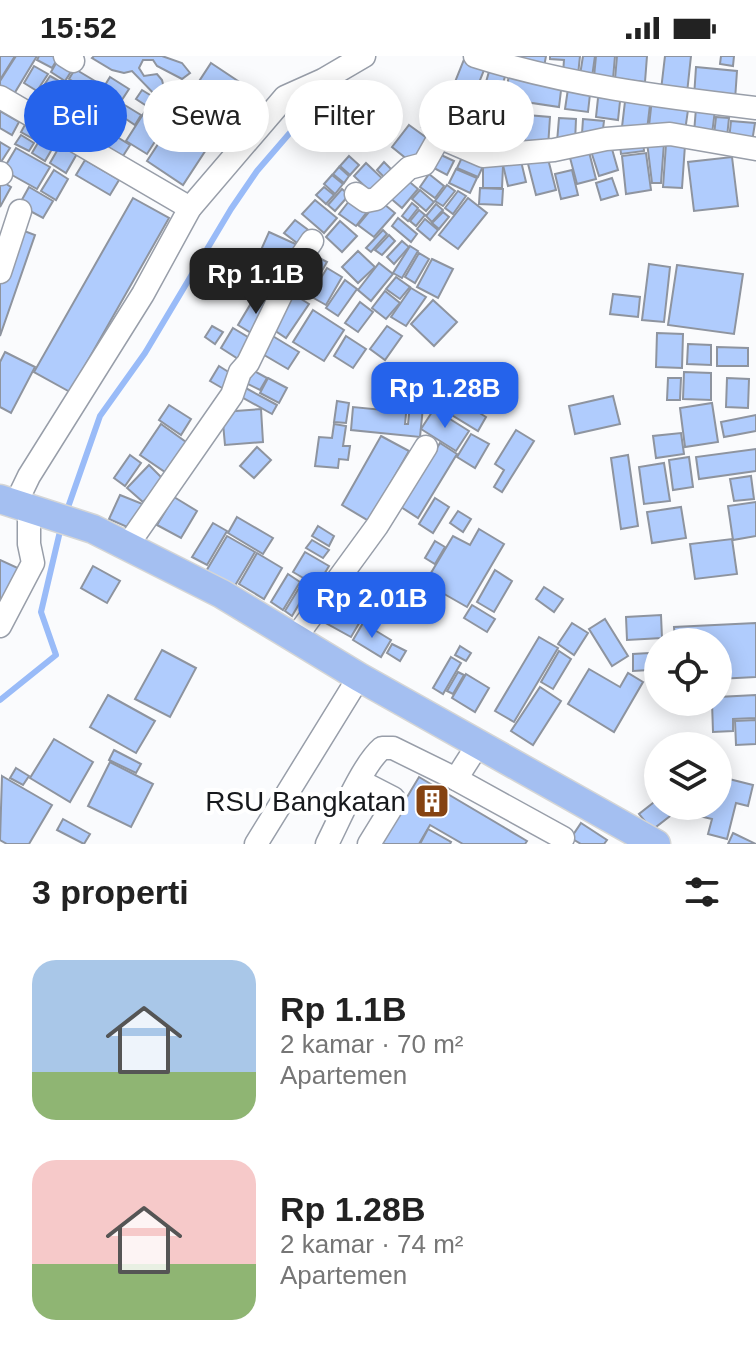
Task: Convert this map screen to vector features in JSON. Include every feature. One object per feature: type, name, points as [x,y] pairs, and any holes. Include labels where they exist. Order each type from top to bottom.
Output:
[{"type":"main road","points":[[20,504],[93,529],[222,594],[359,677],[656,844]]},
{"type":"street","points":[[0,626],[33,563],[20,504],[29,476],[143,294],[190,208],[285,97],[323,80],[364,56]]},
{"type":"street","points":[[475,56],[523,71],[670,98],[756,108]]},
{"type":"street","points":[[0,97],[190,208]]},
{"type":"street","points":[[356,194],[366,201],[376,199],[404,171],[424,164],[441,138],[483,156],[554,150],[606,139],[670,134],[756,149]]},
{"type":"street","points":[[0,272],[20,211]]},
{"type":"street","points":[[127,546],[232,395],[240,372],[248,363],[298,261],[312,241]]},
{"type":"street","points":[[296,637],[377,526],[426,447]]},
{"type":"street","points":[[256,844],[359,677]]},
{"type":"street","points":[[456,779],[479,743]]},
{"type":"street","points":[[327,844],[376,753],[382,748],[393,748],[456,779],[563,838]]},
{"type":"street","points":[[360,781],[393,798],[393,805],[369,844]]},
{"type":"building","points":[[0,56],[15,56],[0,80]]},
{"type":"building","points":[[16,56],[37,56],[14,94],[0,85],[0,81]]},
{"type":"building","points":[[39,56],[58,58],[52,68],[37,60]]},
{"type":"building","points":[[162,56],[182,63],[190,73],[182,79],[157,66],[153,60],[143,60],[139,68],[144,76],[157,74],[162,80],[143,82],[132,71],[112,70],[92,58]]},
{"type":"building","points":[[520,56],[546,56],[544,67],[519,64]]},
{"type":"building","points":[[550,56],[580,56],[578,75],[563,73],[564,60],[550,59]]},
{"type":"building","points":[[583,56],[595,56],[592,77],[580,75]]},
{"type":"building","points":[[596,56],[615,56],[613,79],[594,77]]},
{"type":"building","points":[[617,56],[647,56],[645,82],[615,79]]},
{"type":"building","points":[[665,56],[691,56],[687,93],[661,90]]},
{"type":"building","points":[[721,56],[734,56],[733,66],[720,64]]},
{"type":"building","points":[[465,57],[486,65],[480,80],[456,80]]},
{"type":"building","points":[[59,58],[74,67],[66,80],[51,72]]},
{"type":"building","points":[[211,63],[236,80],[200,80]]},
{"type":"building","points":[[34,66],[48,74],[44,80],[26,80]]},
{"type":"building","points":[[696,67],[737,71],[735,100],[694,97]]},
{"type":"building","points":[[490,68],[506,73],[504,80],[487,80]]},
{"type":"building","points":[[75,69],[93,80],[71,80]]},
{"type":"building","points":[[509,74],[562,82],[559,107],[534,103],[534,80],[508,80]]},
{"type":"building","points":[[569,82],[591,85],[588,112],[565,109]]},
{"type":"building","points":[[599,89],[621,92],[618,120],[596,117]]},
{"type":"building","points":[[142,90],[143,91],[143,104],[136,99]]},
{"type":"building","points":[[626,93],[651,96],[647,130],[622,127]]},
{"type":"building","points":[[652,99],[689,103],[685,131],[649,126]]},
{"type":"building","points":[[127,106],[141,115],[135,125],[127,120]]},
{"type":"building","points":[[696,108],[715,110],[712,134],[694,133]]},
{"type":"building","points":[[0,111],[19,122],[12,135],[0,128]]},
{"type":"building","points":[[143,114],[143,152],[127,139]]},
{"type":"building","points":[[534,116],[550,117],[548,147],[534,146]]},
{"type":"building","points":[[716,117],[729,118],[727,137],[714,135]]},
{"type":"building","points":[[559,118],[576,119],[575,143],[557,142]]},
{"type":"building","points":[[583,119],[604,121],[602,137],[582,134]]},
{"type":"building","points":[[731,121],[755,123],[752,142],[729,140]]},
{"type":"building","points":[[409,125],[419,132],[419,152],[422,152],[413,164],[398,152],[403,152],[403,133]]},
{"type":"building","points":[[21,135],[24,137],[24,148],[15,144]]},
{"type":"building","points":[[643,141],[644,151],[621,154],[620,144]]},
{"type":"building","points":[[0,142],[10,148],[1,162],[0,161]]},
{"type":"building","points":[[610,142],[618,170],[599,176],[590,148]]},
{"type":"building","points":[[647,142],[664,143],[661,183],[652,183]]},
{"type":"building","points":[[666,144],[685,145],[682,188],[663,187]]},
{"type":"building","points":[[16,148],[50,167],[37,189],[3,170]]},
{"type":"building","points":[[588,148],[596,179],[577,184],[569,154]]},
{"type":"building","points":[[33,152],[50,152],[45,161]]},
{"type":"building","points":[[56,152],[78,152],[66,173],[50,163]]},
{"type":"building","points":[[153,152],[205,152],[183,185],[147,161]]},
{"type":"building","points":[[465,152],[486,160],[478,177],[457,168]]},
{"type":"building","points":[[646,153],[651,190],[626,194],[622,156]]},
{"type":"building","points":[[439,154],[454,161],[447,175],[432,167]]},
{"type":"building","points":[[547,155],[556,190],[536,195],[527,160]]},
{"type":"building","points":[[349,156],[359,165],[350,175],[340,166]]},
{"type":"building","points":[[520,157],[526,182],[508,186],[502,161]]},
{"type":"building","points":[[732,157],[738,206],[694,211],[688,162]]},
{"type":"building","points":[[85,160],[119,180],[110,195],[76,175]]},
{"type":"building","points":[[384,162],[392,170],[385,178],[377,170]]},
{"type":"building","points":[[366,163],[386,182],[374,195],[354,176]]},
{"type":"building","points":[[483,166],[503,166],[502,188],[483,188]]},
{"type":"building","points":[[339,167],[349,176],[344,183],[333,174]]},
{"type":"building","points":[[456,169],[477,178],[470,193],[449,183]]},
{"type":"building","points":[[54,170],[68,179],[56,200],[41,191]]},
{"type":"building","points":[[572,170],[578,195],[561,199],[555,174]]},
{"type":"building","points":[[429,174],[444,186],[435,198],[420,187]]},
{"type":"building","points":[[332,175],[343,184],[335,194],[324,184]]},
{"type":"building","points":[[405,178],[418,189],[402,208],[389,197]]},
{"type":"building","points":[[612,178],[618,195],[601,200],[596,183]]},
{"type":"building","points":[[0,180],[11,187],[0,207]]},
{"type":"building","points":[[447,185],[455,191],[443,206],[435,201]]},
{"type":"building","points":[[29,187],[53,201],[43,218],[19,205]]},
{"type":"building","points":[[324,187],[334,195],[326,204],[316,195]]},
{"type":"building","points":[[480,188],[503,189],[502,205],[479,204]]},
{"type":"building","points":[[342,189],[349,195],[335,211],[328,205]]},
{"type":"building","points":[[420,190],[434,202],[426,211],[412,199]]},
{"type":"building","points":[[458,191],[466,196],[453,214],[445,208]]},
{"type":"building","points":[[353,196],[370,208],[356,226],[339,214]]},
{"type":"building","points":[[133,198],[169,218],[70,392],[34,372]]},
{"type":"building","points":[[468,198],[487,213],[458,249],[439,235]]},
{"type":"building","points":[[315,200],[337,218],[324,233],[302,214]]},
{"type":"building","points":[[379,200],[395,213],[374,237],[358,225]]},
{"type":"building","points":[[412,203],[418,208],[408,221],[402,216]]},
{"type":"building","points":[[436,204],[443,210],[432,222],[426,216]]},
{"type":"building","points":[[419,210],[425,215],[416,226],[410,221]]},
{"type":"building","points":[[443,212],[449,217],[439,229],[432,223]]},
{"type":"building","points":[[398,218],[417,234],[411,242],[392,226]]},
{"type":"building","points":[[425,219],[438,230],[430,240],[417,229]]},
{"type":"building","points":[[295,220],[311,232],[301,246],[284,233]]},
{"type":"building","points":[[340,221],[357,236],[342,252],[326,237]]},
{"type":"building","points":[[19,229],[35,235],[0,336],[0,283]]},
{"type":"building","points":[[383,230],[387,234],[371,252],[366,248]]},
{"type":"building","points":[[269,232],[300,246],[292,264],[261,250]]},
{"type":"building","points":[[389,235],[395,241],[382,255],[375,250]]},
{"type":"building","points":[[402,241],[409,247],[394,264],[387,257]]},
{"type":"building","points":[[410,246],[418,251],[402,278],[393,273]]},
{"type":"building","points":[[358,251],[375,267],[358,283],[342,267]]},
{"type":"building","points":[[308,252],[327,262],[311,290],[292,280]]},
{"type":"building","points":[[419,253],[429,259],[415,283],[405,277]]},
{"type":"building","points":[[264,256],[292,267],[280,295],[252,284]]},
{"type":"building","points":[[432,259],[453,269],[438,298],[417,287]]},
{"type":"building","points":[[379,263],[393,274],[371,301],[358,290]]},
{"type":"building","points":[[649,264],[670,267],[664,322],[642,320]]},
{"type":"building","points":[[677,265],[743,274],[734,334],[668,325]]},
{"type":"building","points":[[327,268],[342,277],[326,305],[310,296]]},
{"type":"building","points":[[396,277],[410,287],[400,299],[386,289]]},
{"type":"building","points":[[345,280],[357,289],[338,316],[326,308]]},
{"type":"building","points":[[411,288],[426,297],[406,326],[391,317]]},
{"type":"building","points":[[385,291],[400,303],[386,319],[372,308]]},
{"type":"building","points":[[290,292],[309,304],[286,338],[268,326]]},
{"type":"building","points":[[613,294],[640,297],[638,317],[610,314]]},
{"type":"building","points":[[256,295],[274,306],[256,336],[238,325]]},
{"type":"building","points":[[433,300],[457,322],[434,346],[411,324]]},
{"type":"building","points":[[360,302],[373,312],[358,332],[345,323]]},
{"type":"building","points":[[313,310],[344,330],[324,361],[293,342]]},
{"type":"building","points":[[212,326],[223,332],[215,344],[205,337]]},
{"type":"building","points":[[387,326],[402,336],[385,360],[370,349]]},
{"type":"building","points":[[233,328],[256,342],[243,362],[221,348]]},
{"type":"building","points":[[657,333],[683,334],[682,368],[656,367]]},
{"type":"building","points":[[271,335],[299,352],[288,369],[259,352]]},
{"type":"building","points":[[346,336],[366,349],[353,368],[334,356]]},
{"type":"building","points":[[688,344],[711,345],[711,365],[687,364]]},
{"type":"building","points":[[717,347],[748,348],[748,366],[717,366]]},
{"type":"building","points":[[5,352],[35,367],[11,413],[0,407],[0,362]]},
{"type":"building","points":[[219,366],[238,378],[229,392],[210,381]]},
{"type":"building","points":[[247,367],[267,378],[260,390],[240,380]]},
{"type":"building","points":[[684,372],[711,373],[711,400],[683,399]]},
{"type":"building","points":[[268,378],[287,388],[279,403],[260,393]]},
{"type":"building","points":[[668,378],[681,378],[680,400],[667,400]]},
{"type":"building","points":[[727,378],[749,379],[748,408],[726,407]]},
{"type":"building","points":[[242,386],[277,405],[272,414],[238,395]]},
{"type":"building","points":[[441,389],[486,417],[478,431],[432,403]]},
{"type":"building","points":[[613,396],[620,424],[575,434],[569,406]]},
{"type":"building","points":[[337,401],[349,403],[346,423],[334,422]]},
{"type":"building","points":[[393,403],[407,404],[405,424],[408,424],[410,405],[423,407],[420,437],[351,430],[353,407],[393,411]]},
{"type":"building","points":[[712,403],[718,442],[685,447],[680,408]]},
{"type":"building","points":[[169,405],[191,419],[181,435],[159,420]]},
{"type":"building","points":[[261,409],[263,442],[225,445],[222,412]]},
{"type":"building","points":[[434,409],[469,431],[456,451],[421,429]]},
{"type":"building","points":[[756,415],[756,431],[724,437],[721,422]]},
{"type":"building","points":[[161,424],[186,442],[165,472],[140,455]]},
{"type":"building","points":[[334,424],[346,426],[343,446],[350,446],[348,460],[339,459],[338,468],[315,466],[319,437],[332,438]]},
{"type":"building","points":[[516,430],[534,441],[502,492],[494,487],[504,470],[495,464]]},
{"type":"building","points":[[681,433],[684,454],[656,458],[653,436]]},
{"type":"building","points":[[471,434],[489,444],[475,468],[457,457]]},
{"type":"building","points":[[381,436],[409,451],[369,521],[342,505]]},
{"type":"building","points":[[440,443],[457,454],[418,518],[401,507]]},
{"type":"building","points":[[257,447],[271,460],[254,478],[240,466]]},
{"type":"building","points":[[756,449],[756,471],[699,479],[696,457]]},
{"type":"building","points":[[130,455],[141,463],[125,486],[114,478]]},
{"type":"building","points":[[628,455],[638,526],[621,529],[611,458]]},
{"type":"building","points":[[689,457],[693,487],[673,490],[669,460]]},
{"type":"building","points":[[664,463],[670,501],[644,504],[639,467]]},
{"type":"building","points":[[149,465],[164,480],[143,502],[127,488]]},
{"type":"building","points":[[751,476],[754,499],[734,501],[730,479]]},
{"type":"building","points":[[120,495],[145,505],[134,530],[109,519]]},
{"type":"building","points":[[174,497],[197,511],[181,538],[157,525]]},
{"type":"building","points":[[435,498],[449,507],[433,533],[419,524]]},
{"type":"building","points":[[756,502],[756,536],[733,540],[728,506]]},
{"type":"building","points":[[681,507],[686,538],[652,543],[647,512]]},
{"type":"building","points":[[458,511],[471,519],[463,532],[450,523]]},
{"type":"building","points":[[237,517],[273,538],[263,554],[228,533]]},
{"type":"building","points":[[213,523],[227,531],[207,565],[192,557]]},
{"type":"building","points":[[318,526],[334,536],[329,546],[312,536]]},
{"type":"building","points":[[479,529],[504,544],[467,607],[425,583],[453,536],[470,545]]},
{"type":"building","points":[[227,536],[255,552],[233,589],[205,573]]},
{"type":"building","points":[[732,539],[737,574],[695,579],[690,544]]},
{"type":"building","points":[[312,540],[329,550],[323,558],[306,548]]},
{"type":"building","points":[[435,541],[445,547],[435,564],[425,558]]},
{"type":"building","points":[[305,552],[329,566],[317,586],[293,572]]},
{"type":"building","points":[[257,553],[282,568],[264,599],[239,584]]},
{"type":"building","points":[[0,560],[22,570],[0,616]]},
{"type":"building","points":[[93,566],[120,581],[107,603],[81,588]]},
{"type":"building","points":[[495,570],[512,581],[494,612],[477,602]]},
{"type":"building","points":[[288,574],[300,582],[283,610],[271,602]]},
{"type":"building","points":[[302,583],[309,587],[292,616],[285,611]]},
{"type":"building","points":[[544,587],[563,599],[554,612],[536,599]]},
{"type":"building","points":[[353,601],[372,612],[367,621],[347,609]]},
{"type":"building","points":[[334,604],[361,620],[351,637],[324,622]]},
{"type":"building","points":[[472,605],[495,619],[487,632],[464,618]]},
{"type":"building","points":[[661,615],[662,628],[644,628],[644,639],[627,640],[626,617]]},
{"type":"building","points":[[605,619],[628,656],[612,666],[589,629]]},
{"type":"building","points":[[363,623],[391,640],[381,657],[353,640]]},
{"type":"building","points":[[572,623],[588,633],[574,655],[558,644]]},
{"type":"building","points":[[756,623],[756,677],[732,678],[732,628],[674,627]]},
{"type":"building","points":[[539,637],[558,648],[514,722],[495,711]]},
{"type":"building","points":[[392,644],[406,651],[400,661],[387,653]]},
{"type":"building","points":[[460,646],[471,653],[466,661],[455,655]]},
{"type":"building","points":[[162,650],[196,668],[170,717],[135,699]]},
{"type":"building","points":[[559,651],[571,659],[553,689],[541,682]]},
{"type":"building","points":[[644,653],[644,670],[633,671],[633,654]]},
{"type":"building","points":[[451,657],[461,663],[443,694],[433,688]]},
{"type":"building","points":[[589,669],[620,687],[628,673],[643,682],[614,732],[568,704]]},
{"type":"building","points":[[458,672],[464,675],[453,694],[447,691]]},
{"type":"building","points":[[466,674],[489,688],[475,712],[452,698]]},
{"type":"building","points":[[540,687],[561,701],[533,745],[511,731]]},
{"type":"building","points":[[108,695],[155,721],[136,753],[90,727]]},
{"type":"building","points":[[756,695],[756,718],[733,719],[733,731],[713,732],[712,716],[732,716],[732,696]]},
{"type":"building","points":[[756,720],[756,744],[736,745],[735,721]]},
{"type":"building","points":[[54,739],[93,762],[70,802],[30,778]]},
{"type":"building","points":[[114,750],[141,764],[136,773],[109,760]]},
{"type":"building","points":[[110,762],[153,784],[131,827],[88,806]]},
{"type":"building","points":[[16,768],[29,776],[23,785],[10,778]]},
{"type":"building","points":[[2,776],[52,805],[29,844],[7,844],[0,840]]},
{"type":"building","name":"RSU Bangkatan","points":[[419,777],[527,841],[525,844],[463,844],[430,825],[419,844],[379,844]]},
{"type":"building","points":[[732,780],[753,785],[748,806],[736,803],[732,819]]},
{"type":"building","points":[[644,810],[644,820],[665,820],[652,830],[639,814]]},
{"type":"building","points":[[63,819],[90,834],[84,844],[57,830]]},
{"type":"building","points":[[712,820],[732,820],[727,839],[708,834]]},
{"type":"building","points":[[581,823],[607,840],[604,844],[581,844],[571,838]]},
{"type":"building","points":[[428,829],[451,842],[450,844],[420,844]]},
{"type":"building","points":[[733,833],[756,844],[728,844]]},
{"type":"waterway","points":[[66,513],[100,416],[145,353],[231,209],[257,171],[301,120],[344,79]]},
{"type":"waterway","points":[[0,700],[56,655],[41,612],[61,527]]},
{"type":"place","name":"RSU Bangkatan","points":[[432,801]]}]
